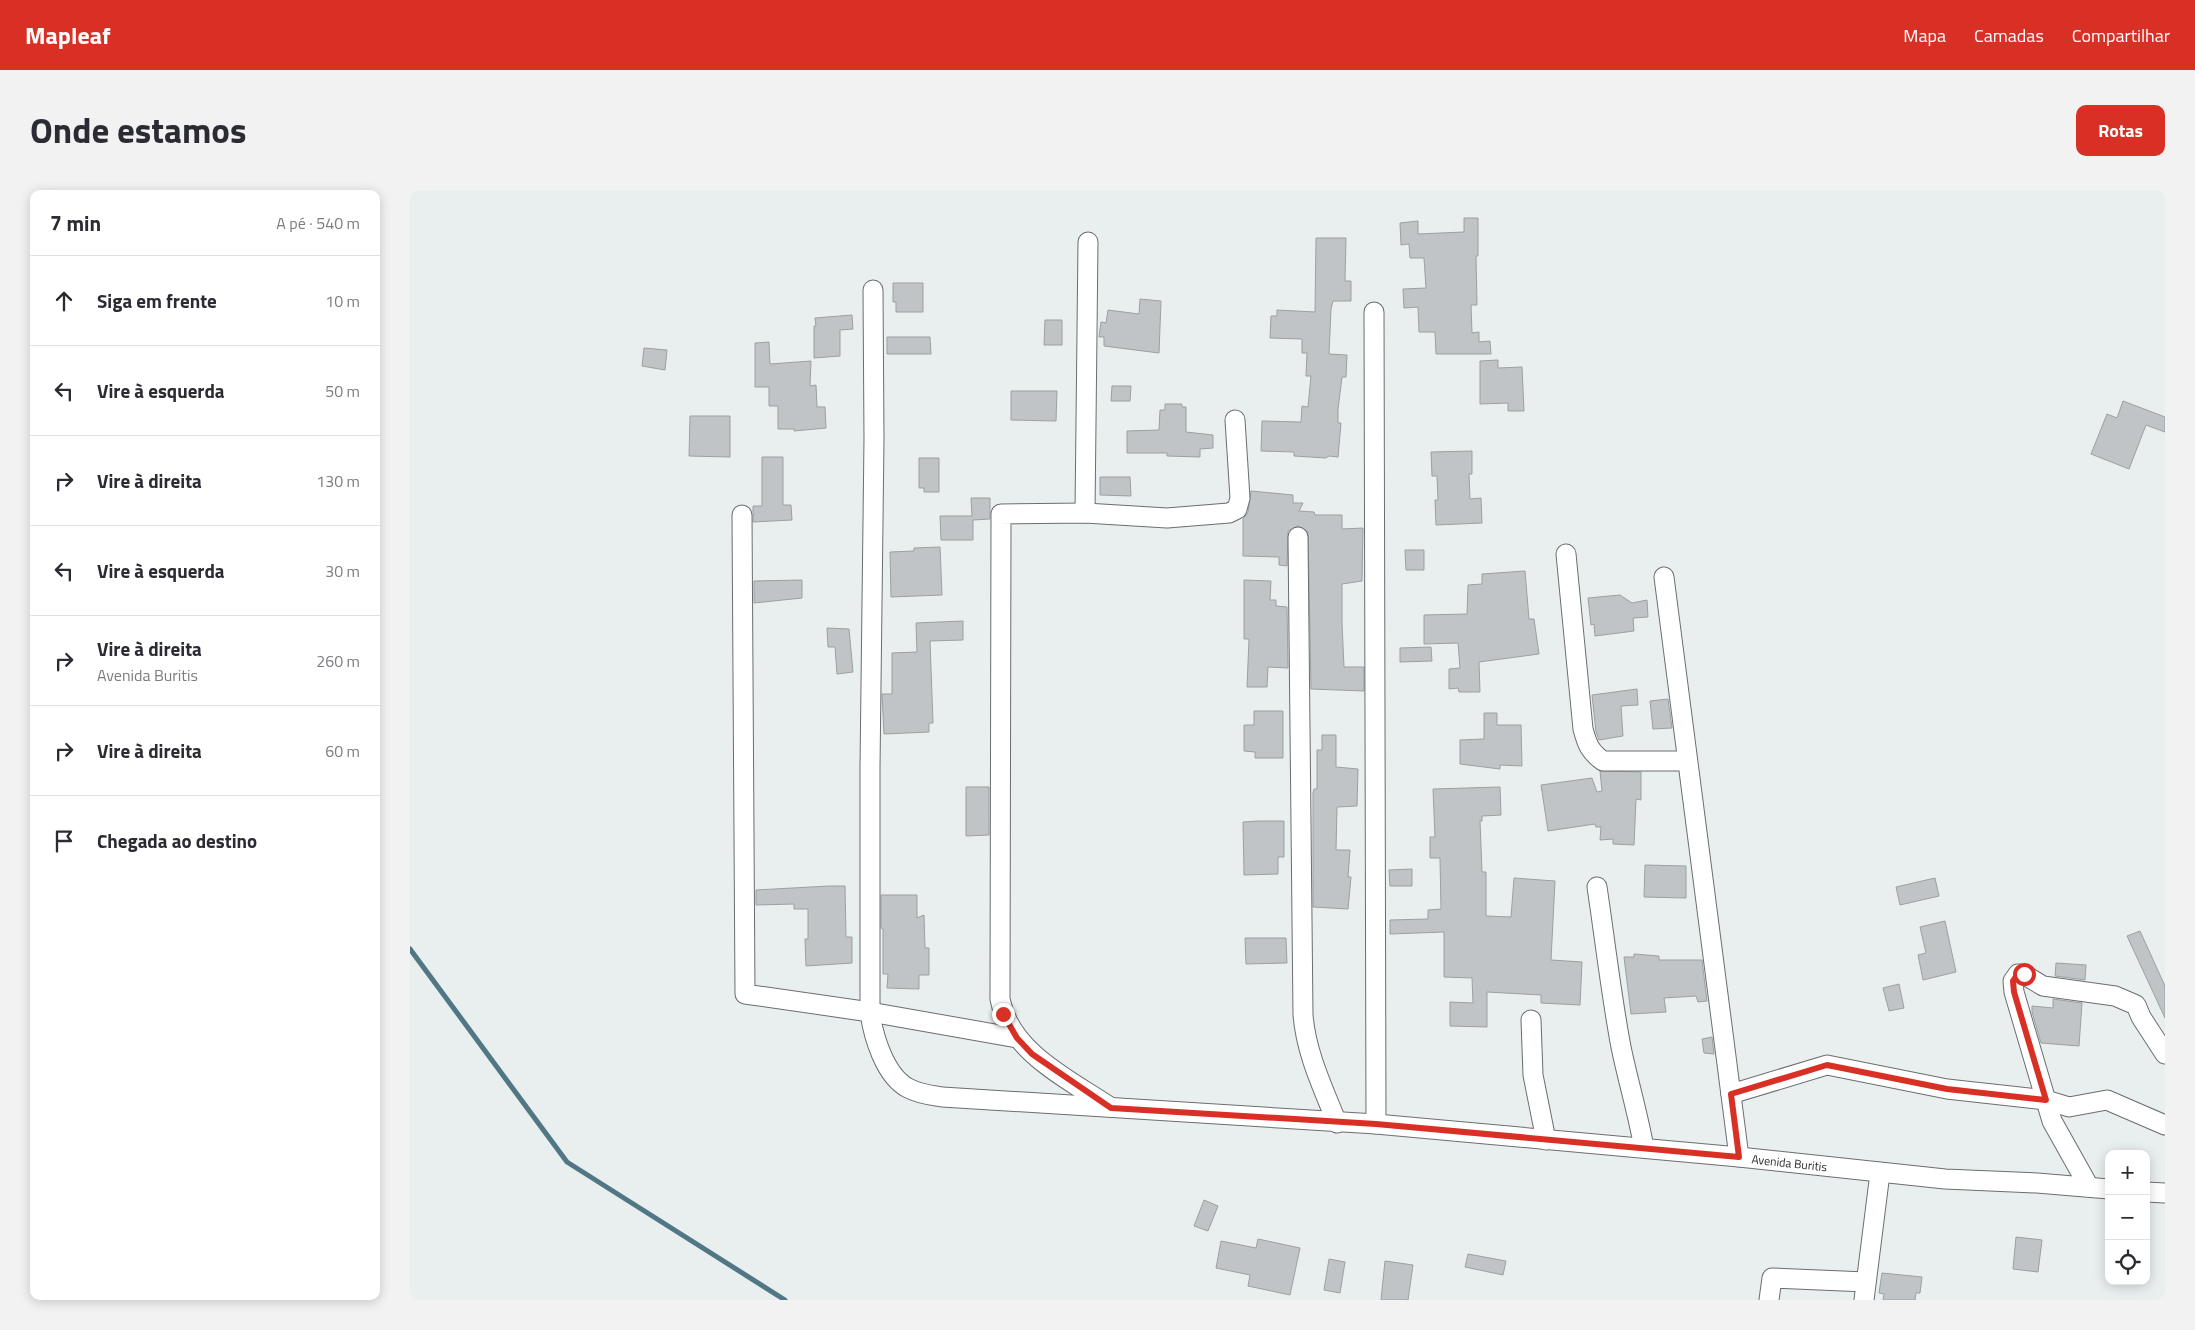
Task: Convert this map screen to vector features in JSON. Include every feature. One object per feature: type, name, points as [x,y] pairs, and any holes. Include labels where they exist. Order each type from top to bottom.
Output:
[{"type":"street","points":[[1085,513],[1088,242]]},
{"type":"street","name":"Avenida Buritis","points":[[873,290],[874,439],[870,778],[870,1012],[878,1046],[887,1064],[907,1088],[923,1094],[1111,1108],[1376,1124],[1739,1157],[1945,1179],[2105,1189]]},
{"type":"street","points":[[1374,312],[1376,1124]]},
{"type":"street","points":[[1111,1108],[1032,1054],[1017,1038],[1003,1014],[1000,998],[1001,514],[1085,513],[1167,518],[1229,513],[1237,509],[1240,498],[1235,420]]},
{"type":"street","points":[[742,515],[745,994],[870,1012],[1017,1038]]},
{"type":"street","points":[[1298,537],[1304,1032],[1337,1122]]},
{"type":"street","points":[[1566,554],[1583,729],[1587,744],[1593,754],[1603,760],[1687,761]]},
{"type":"street","points":[[1664,577],[1739,1157]]},
{"type":"street","points":[[1598,887],[1620,1044],[1631,1095],[1638,1115],[1644,1148]]},
{"type":"street","points":[[2089,1187],[2052,1121],[2014,992],[2013,981],[2018,974],[2024,974],[2043,986],[2115,996],[2136,1005],[2141,1017],[2165,1054]]},
{"type":"street","points":[[1531,1020],[1533,1075],[1546,1140]]},
{"type":"street","points":[[1731,1094],[1827,1065],[1947,1089],[2046,1100],[2070,1107],[2107,1100],[2165,1125]]},
{"type":"street","points":[[1769,1300],[1772,1278],[1865,1291],[1880,1173]]},
{"type":"street","points":[[2150,1192],[2165,1193]]},
{"type":"building","points":[[1464,218],[1478,218],[1478,256],[1476,256],[1477,305],[1471,305],[1472,333],[1479,332],[1479,342],[1490,341],[1491,354],[1436,354],[1435,332],[1419,332],[1418,307],[1404,308],[1403,289],[1426,288],[1424,258],[1410,258],[1409,244],[1401,245],[1400,223],[1418,221],[1418,234],[1464,232]]},
{"type":"building","points":[[1316,238],[1346,238],[1345,281],[1351,281],[1351,301],[1333,301],[1331,309],[1329,354],[1347,355],[1346,377],[1342,377],[1338,409],[1338,423],[1341,423],[1338,457],[1329,456],[1326,458],[1294,456],[1294,452],[1261,451],[1262,421],[1301,422],[1302,406],[1308,407],[1311,376],[1306,376],[1307,353],[1302,353],[1302,339],[1270,338],[1271,316],[1277,316],[1277,310],[1315,312]]},
{"type":"building","points":[[893,283],[923,283],[923,312],[896,312],[896,302],[893,302]]},
{"type":"building","points":[[1140,299],[1161,301],[1159,353],[1104,346],[1104,337],[1099,337],[1101,322],[1106,323],[1108,310],[1139,314]]},
{"type":"building","points":[[852,315],[853,329],[840,330],[840,356],[814,358],[815,318]]},
{"type":"building","points":[[1045,320],[1062,320],[1062,345],[1044,345]]},
{"type":"building","points":[[887,337],[930,337],[931,354],[887,354]]},
{"type":"building","points":[[769,342],[770,364],[811,361],[810,386],[816,385],[817,407],[825,407],[826,428],[794,431],[794,429],[778,429],[778,406],[769,406],[769,387],[755,387],[755,343]]},
{"type":"building","points":[[644,348],[667,350],[665,370],[642,366]]},
{"type":"building","points":[[1498,360],[1498,368],[1522,367],[1524,411],[1508,411],[1508,403],[1480,404],[1480,361]]},
{"type":"building","points":[[1112,386],[1131,386],[1130,401],[1111,401]]},
{"type":"building","points":[[1011,391],[1057,391],[1056,421],[1011,420]]},
{"type":"building","points":[[2123,401],[2165,417],[2165,432],[2146,425],[2129,469],[2091,454],[2107,414],[2117,418]]},
{"type":"building","points":[[1165,404],[1182,404],[1182,407],[1186,407],[1186,432],[1213,435],[1213,448],[1200,449],[1200,457],[1167,456],[1167,453],[1127,453],[1127,431],[1159,430],[1160,410],[1165,410]]},
{"type":"building","points":[[690,416],[730,416],[730,457],[689,456]]},
{"type":"building","points":[[1472,451],[1472,474],[1469,474],[1470,499],[1481,498],[1482,523],[1436,525],[1435,500],[1438,500],[1437,476],[1432,476],[1431,452]]},
{"type":"building","points":[[762,457],[783,457],[783,505],[791,505],[792,520],[753,522],[753,506],[762,506]]},
{"type":"building","points":[[919,458],[939,458],[939,492],[924,492],[924,488],[919,488]]},
{"type":"building","points":[[1100,477],[1130,477],[1131,496],[1100,495]]},
{"type":"building","points":[[1251,491],[1293,495],[1293,503],[1303,503],[1299,511],[1314,512],[1315,515],[1342,515],[1342,529],[1363,528],[1362,581],[1342,584],[1342,623],[1344,667],[1364,667],[1364,691],[1311,689],[1308,532],[1298,526],[1288,531],[1287,566],[1279,565],[1279,557],[1243,556],[1243,519],[1248,512]]},
{"type":"building","points":[[971,498],[990,498],[990,519],[973,520],[973,540],[941,540],[940,516],[972,516]]},
{"type":"building","points":[[940,547],[942,595],[891,597],[890,552],[914,551],[914,548]]},
{"type":"building","points":[[1405,550],[1424,550],[1424,570],[1406,570]]},
{"type":"building","points":[[1525,571],[1529,619],[1534,619],[1539,654],[1479,662],[1480,692],[1459,692],[1458,688],[1449,689],[1449,669],[1460,668],[1458,643],[1424,644],[1424,615],[1467,614],[1468,585],[1482,584],[1482,574]]},
{"type":"building","points":[[802,580],[802,598],[754,603],[754,581]]},
{"type":"building","points":[[1244,580],[1271,581],[1270,600],[1276,600],[1276,606],[1287,607],[1288,668],[1268,667],[1267,687],[1247,687],[1249,639],[1244,639]]},
{"type":"building","points":[[1620,595],[1632,603],[1647,600],[1648,617],[1633,618],[1634,631],[1595,636],[1594,624],[1591,625],[1588,598]]},
{"type":"building","points":[[963,621],[963,640],[930,641],[933,723],[929,723],[929,732],[884,734],[882,694],[892,694],[892,653],[917,652],[916,623]]},
{"type":"building","points":[[827,628],[849,629],[853,672],[837,674],[835,647],[828,647]]},
{"type":"building","points":[[1431,647],[1432,661],[1400,662],[1400,648]]},
{"type":"building","points":[[1637,689],[1638,705],[1621,706],[1623,736],[1599,740],[1596,732],[1592,695]]},
{"type":"building","points":[[1668,699],[1672,728],[1653,729],[1650,701]]},
{"type":"building","points":[[1254,711],[1283,711],[1283,758],[1255,758],[1255,752],[1244,751],[1244,725],[1254,725]]},
{"type":"building","points":[[1484,713],[1497,713],[1497,725],[1521,725],[1522,766],[1500,765],[1500,769],[1460,764],[1460,740],[1484,739]]},
{"type":"building","points":[[1322,735],[1336,735],[1336,767],[1358,769],[1357,806],[1337,807],[1336,850],[1350,850],[1348,877],[1351,877],[1348,909],[1313,907],[1313,793],[1314,789],[1317,789],[1317,750],[1322,750]]},
{"type":"building","points":[[1600,771],[1641,772],[1641,800],[1636,799],[1634,845],[1613,844],[1613,839],[1600,840],[1601,827],[1596,827],[1595,824],[1548,831],[1541,785],[1592,778],[1597,792],[1602,791]]},
{"type":"building","points":[[966,787],[989,787],[989,835],[966,836]]},
{"type":"building","points":[[1500,787],[1501,815],[1482,816],[1482,821],[1480,821],[1482,872],[1486,872],[1486,916],[1511,917],[1514,878],[1555,881],[1551,960],[1582,962],[1580,1005],[1541,1003],[1541,995],[1487,992],[1487,1027],[1450,1026],[1450,1002],[1473,1003],[1472,978],[1444,977],[1444,932],[1390,934],[1390,920],[1428,919],[1428,910],[1441,909],[1440,858],[1430,858],[1430,837],[1435,837],[1433,789]]},
{"type":"building","points":[[1284,821],[1284,857],[1278,857],[1278,874],[1244,875],[1243,822]]},
{"type":"building","points":[[1645,865],[1686,866],[1686,898],[1644,897]]},
{"type":"building","points":[[1412,869],[1412,886],[1390,886],[1389,870]]},
{"type":"building","points":[[1935,878],[1939,896],[1900,905],[1896,887]]},
{"type":"building","points":[[845,886],[846,937],[852,937],[852,963],[806,966],[805,939],[808,939],[808,909],[794,909],[794,904],[756,905],[756,890]]},
{"type":"building","points":[[881,895],[917,895],[917,918],[924,915],[925,948],[929,948],[929,975],[919,975],[919,989],[887,988],[888,974],[883,974]]},
{"type":"building","points":[[1945,921],[1956,972],[1923,980],[1918,955],[1926,953],[1920,927]]},
{"type":"building","points":[[2140,931],[2165,986],[2165,1018],[2127,936]]},
{"type":"building","points":[[1245,938],[1286,938],[1287,963],[1246,964]]},
{"type":"building","points":[[1634,954],[1659,956],[1659,960],[1702,960],[1707,1001],[1698,1002],[1696,996],[1664,998],[1666,1012],[1631,1014],[1624,957],[1634,957]]},
{"type":"building","points":[[2056,963],[2086,965],[2085,980],[2055,976]]},
{"type":"building","points":[[1899,984],[1904,1008],[1889,1011],[1883,988]]},
{"type":"building","points":[[2053,999],[2082,1003],[2079,1046],[2041,1043],[2032,1006],[2053,1008]]},
{"type":"building","points":[[1712,1037],[1714,1054],[1704,1053],[1702,1039]]},
{"type":"building","points":[[1204,1200],[1218,1206],[1208,1231],[1194,1226]]},
{"type":"building","points":[[2016,1237],[2042,1240],[2038,1272],[2013,1269]]},
{"type":"building","points":[[1258,1239],[1300,1248],[1290,1295],[1248,1286],[1250,1275],[1216,1268],[1221,1241],[1256,1248]]},
{"type":"building","points":[[1468,1254],[1506,1261],[1503,1275],[1465,1267]]},
{"type":"building","points":[[1329,1259],[1345,1262],[1340,1293],[1324,1290]]},
{"type":"building","points":[[1385,1261],[1413,1265],[1408,1300],[1381,1300]]},
{"type":"building","points":[[1882,1273],[1922,1277],[1920,1293],[1916,1293],[1915,1300],[1883,1300],[1884,1294],[1879,1293]]},
{"type":"waterway","points":[[410,949],[567,1162],[785,1300]]},
{"type":"route","points":[[1003,1014],[1017,1038],[1032,1054],[1111,1108],[1376,1124],[1644,1148],[1699,1155],[1739,1157],[1731,1094],[1827,1065],[1947,1089],[2046,1100],[2014,992],[2013,981],[2018,974],[2024,974]]}]
